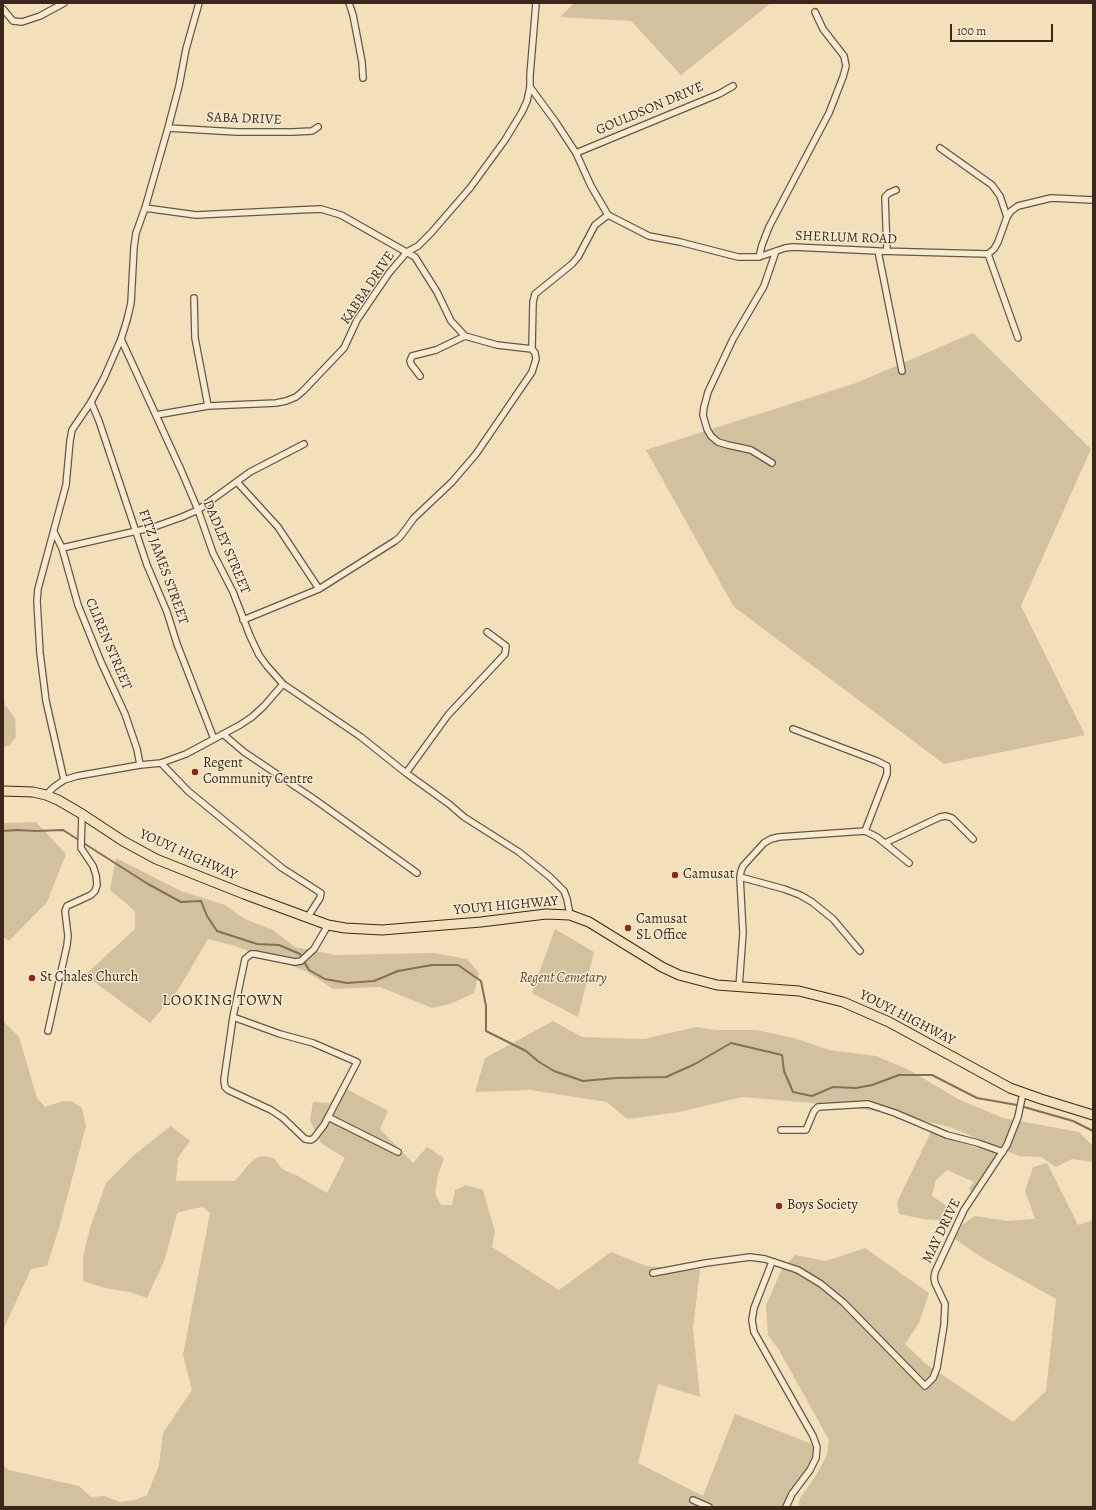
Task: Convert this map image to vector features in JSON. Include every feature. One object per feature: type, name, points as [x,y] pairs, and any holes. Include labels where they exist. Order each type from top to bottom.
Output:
[{"type":"main road","name":"YOUYI HIGHWAY","points":[[3,791],[13,790],[46,795],[82,814],[123,841],[156,859],[328,925],[346,928],[382,930],[481,922],[546,914],[570,915],[589,922],[662,967],[679,975],[716,985],[799,991],[843,1002],[889,1022],[996,1081],[1022,1098],[1093,1115]]},
{"type":"street","points":[[3,9],[13,21],[22,22],[40,16],[64,3]]},
{"type":"street","points":[[64,780],[46,701],[38,626],[38,589],[66,485],[72,430],[91,402],[104,378],[121,339],[127,320],[131,303],[135,240],[168,128],[179,86],[186,49],[199,3]]},
{"type":"street","points":[[349,3],[353,15],[362,62],[363,78]]},
{"type":"street","name":"KABBA DRIVE","points":[[156,415],[208,406],[276,403],[296,397],[344,348],[357,320],[389,273],[407,252],[423,242],[470,188],[505,140],[518,119],[527,101],[530,87],[536,3]]},
{"type":"street","points":[[759,257],[769,227],[829,113],[846,66],[844,56],[823,29],[815,12]]},
{"type":"street","name":"GOULDSON DRIVE","points":[[576,153],[719,94],[733,86]]},
{"type":"street","points":[[243,620],[319,589],[400,537],[414,518],[452,482],[476,454],[532,372],[536,359],[535,353],[532,349],[533,302],[535,294],[572,264],[595,225],[608,215],[591,186],[576,153],[530,87]]},
{"type":"street","name":"SABA DRIVE","points":[[168,128],[237,132],[306,132],[312,131],[318,126]]},
{"type":"street","points":[[940,148],[992,185],[998,191],[1007,217]]},
{"type":"street","points":[[887,251],[885,197],[889,193],[896,190]]},
{"type":"street","points":[[1018,338],[988,254],[994,249],[998,242],[1007,217],[1011,211],[1018,206],[1039,200],[1060,197],[1093,200]]},
{"type":"street","points":[[145,208],[196,215],[321,209],[341,216],[407,252],[418,261],[451,321],[465,336],[496,346],[532,349]]},
{"type":"street","name":"SHERLUM ROAD","points":[[608,215],[649,236],[680,242],[738,257],[759,257],[793,247],[878,252],[988,254]]},
{"type":"street","points":[[772,463],[751,450],[718,442],[711,436],[707,429],[703,415],[705,400],[708,392],[733,339],[764,286],[776,251]]},
{"type":"street","points":[[878,252],[902,371]]},
{"type":"street","points":[[194,298],[195,338],[208,406]]},
{"type":"street","points":[[420,376],[411,364],[410,361],[412,356],[436,350],[465,336]]},
{"type":"street","name":"DADLEY STREET","points":[[121,339],[198,510],[213,553],[233,592],[243,620],[259,655],[283,684],[361,737],[464,817],[519,852],[550,877],[564,891],[568,899],[570,915]]},
{"type":"street","name":"FITZ JAMES STREET","points":[[91,402],[99,421],[147,565],[167,612],[177,644],[214,739]]},
{"type":"street","points":[[62,548],[167,523],[198,510],[266,462],[304,444]]},
{"type":"street","points":[[237,482],[278,527],[319,589]]},
{"type":"street","name":"CLIREN STREET","points":[[54,532],[62,548],[78,605],[101,662],[125,714],[137,749],[140,765]]},
{"type":"street","points":[[406,773],[448,715],[505,654],[506,646],[487,632]]},
{"type":"street","points":[[46,795],[64,780],[77,776],[140,765],[161,763],[186,754],[252,717],[264,706],[283,684]]},
{"type":"street","points":[[793,729],[887,766],[887,774],[865,831]]},
{"type":"street","points":[[223,734],[244,752],[314,799],[417,872]]},
{"type":"street","points":[[161,763],[188,792],[282,868],[321,893],[320,898],[307,918]]},
{"type":"street","points":[[48,1032],[67,945],[68,936],[65,911],[67,906],[95,891],[97,884],[93,866],[81,848],[82,814]]},
{"type":"street","points":[[885,843],[940,817],[946,816],[952,818],[973,839]]},
{"type":"street","points":[[739,987],[743,934],[740,877],[743,866],[764,843],[779,837],[865,831],[871,833],[885,843],[909,863]]},
{"type":"street","points":[[740,877],[784,889],[800,895],[812,902],[832,919],[860,951]]},
{"type":"street","points":[[233,1017],[280,1034],[313,1043],[357,1062],[328,1117],[316,1136],[311,1140],[305,1139],[283,1118],[271,1110],[232,1092],[225,1087],[224,1080],[233,1017],[242,968],[247,956],[255,954],[295,962],[301,961],[314,949],[328,925]]},
{"type":"street","name":"MAY DRIVE","points":[[772,1262],[798,1270],[831,1291],[861,1319],[924,1386],[933,1378],[937,1368],[944,1325],[945,1304],[935,1283],[935,1272],[964,1210],[1003,1152],[1018,1117],[1022,1098]]},
{"type":"street","points":[[781,1130],[806,1130],[814,1111],[818,1107],[868,1104],[895,1113],[946,1135],[978,1143],[1003,1152]]},
{"type":"street","points":[[328,1117],[398,1152]]},
{"type":"street","points":[[653,1273],[706,1263],[750,1257],[772,1262],[754,1308],[752,1320],[754,1332],[813,1436],[817,1447],[816,1458],[810,1470],[792,1494],[786,1507]]},
{"type":"street","points":[[693,1500],[709,1507]]},
{"type":"green space","points":[[574,3],[771,3],[681,75],[631,21],[560,17]]},
{"type":"green space","points":[[973,333],[1091,449],[1021,606],[1085,735],[944,764],[734,607],[646,450],[856,383]]},
{"type":"green space","points":[[3,692],[5,705],[15,718],[16,737],[10,745],[3,747]]},
{"type":"green space","points":[[36,822],[66,854],[47,902],[9,941],[3,937],[3,823]]},
{"type":"green space","points":[[116,858],[181,891],[225,905],[245,919],[273,930],[295,947],[335,955],[434,953],[467,959],[479,973],[474,993],[450,1004],[432,1008],[380,987],[333,989],[306,971],[232,945],[208,939],[178,990],[150,1023],[85,975],[135,929],[135,911],[110,890]]},
{"type":"green space","name":"Regent Cemetary","points":[[555,929],[594,952],[578,1017],[532,993]]},
{"type":"green space","points":[[3,1021],[19,1037],[37,1098],[45,1107],[63,1101],[73,1102],[82,1108],[86,1126],[59,1228],[47,1266],[31,1269],[3,1330]]},
{"type":"green space","points":[[553,1021],[582,1037],[644,1039],[696,1027],[716,1030],[756,1030],[794,1038],[829,1050],[876,1056],[909,1070],[958,1099],[1003,1118],[1079,1132],[1093,1146],[1093,1162],[1072,1159],[1056,1167],[1041,1157],[1019,1156],[950,1127],[895,1114],[835,1105],[742,1097],[679,1112],[627,1119],[607,1102],[530,1090],[475,1092],[485,1058]]},
{"type":"green space","points":[[341,1086],[388,1111],[380,1129],[413,1163],[427,1147],[444,1158],[438,1175],[435,1193],[441,1205],[452,1205],[455,1190],[466,1185],[483,1190],[495,1232],[492,1247],[559,1290],[611,1252],[646,1266],[700,1270],[693,1328],[700,1397],[658,1384],[638,1463],[703,1496],[735,1414],[812,1444],[815,1451],[811,1465],[789,1507],[3,1507],[3,1465],[9,1470],[79,1486],[91,1497],[104,1496],[120,1502],[135,1500],[147,1495],[159,1465],[163,1433],[192,1390],[183,1355],[210,1213],[203,1207],[177,1213],[165,1259],[147,1298],[130,1292],[105,1288],[83,1281],[83,1257],[90,1228],[106,1183],[134,1155],[171,1126],[190,1141],[178,1158],[176,1181],[235,1181],[251,1162],[258,1157],[266,1156],[275,1159],[282,1169],[298,1176],[327,1193],[345,1158],[321,1143],[310,1120],[313,1102],[330,1103]]},
{"type":"green space","points":[[931,1132],[964,1144],[998,1153],[972,1193],[969,1188],[974,1182],[947,1170],[936,1180],[932,1196],[947,1206],[950,1221],[923,1219],[899,1214],[897,1202]]},
{"type":"green space","points":[[1047,1163],[1078,1225],[1093,1220],[1093,1507],[798,1507],[800,1498],[815,1477],[827,1455],[829,1440],[779,1350],[768,1335],[766,1305],[782,1269],[795,1255],[826,1261],[865,1248],[929,1293],[919,1323],[905,1344],[926,1364],[1013,1422],[1046,1391],[1056,1299],[981,1257],[955,1239],[963,1224],[975,1216],[1007,1221],[1035,1219],[1025,1191],[1033,1167]]},
{"type":"waterway","points":[[3,831],[63,830],[148,884],[181,902],[201,901],[207,916],[217,931],[257,944],[279,945],[300,954],[309,970],[325,979],[347,983],[374,981],[398,971],[432,965],[458,965],[481,981],[486,1006],[486,1031],[526,1051],[539,1062],[554,1071],[583,1081],[616,1078],[666,1077],[695,1064],[731,1043],[782,1055],[784,1071],[793,1092],[812,1096],[833,1087],[856,1088],[872,1085],[899,1075],[932,1075],[977,1098],[1017,1105],[1073,1121],[1093,1131]]},
{"type":"place","name":"Regent Community Centre","points":[[195,772]]},
{"type":"place","name":"Camusat","points":[[675,875]]},
{"type":"place","name":"Camusat SL Office","points":[[628,928]]},
{"type":"place","name":"St Chales Church","points":[[32,978]]},
{"type":"place","name":"Boys Society","points":[[779,1206]]},
{"type":"district","name":"LOOKING TOWN","points":[[223,1001]]}]
